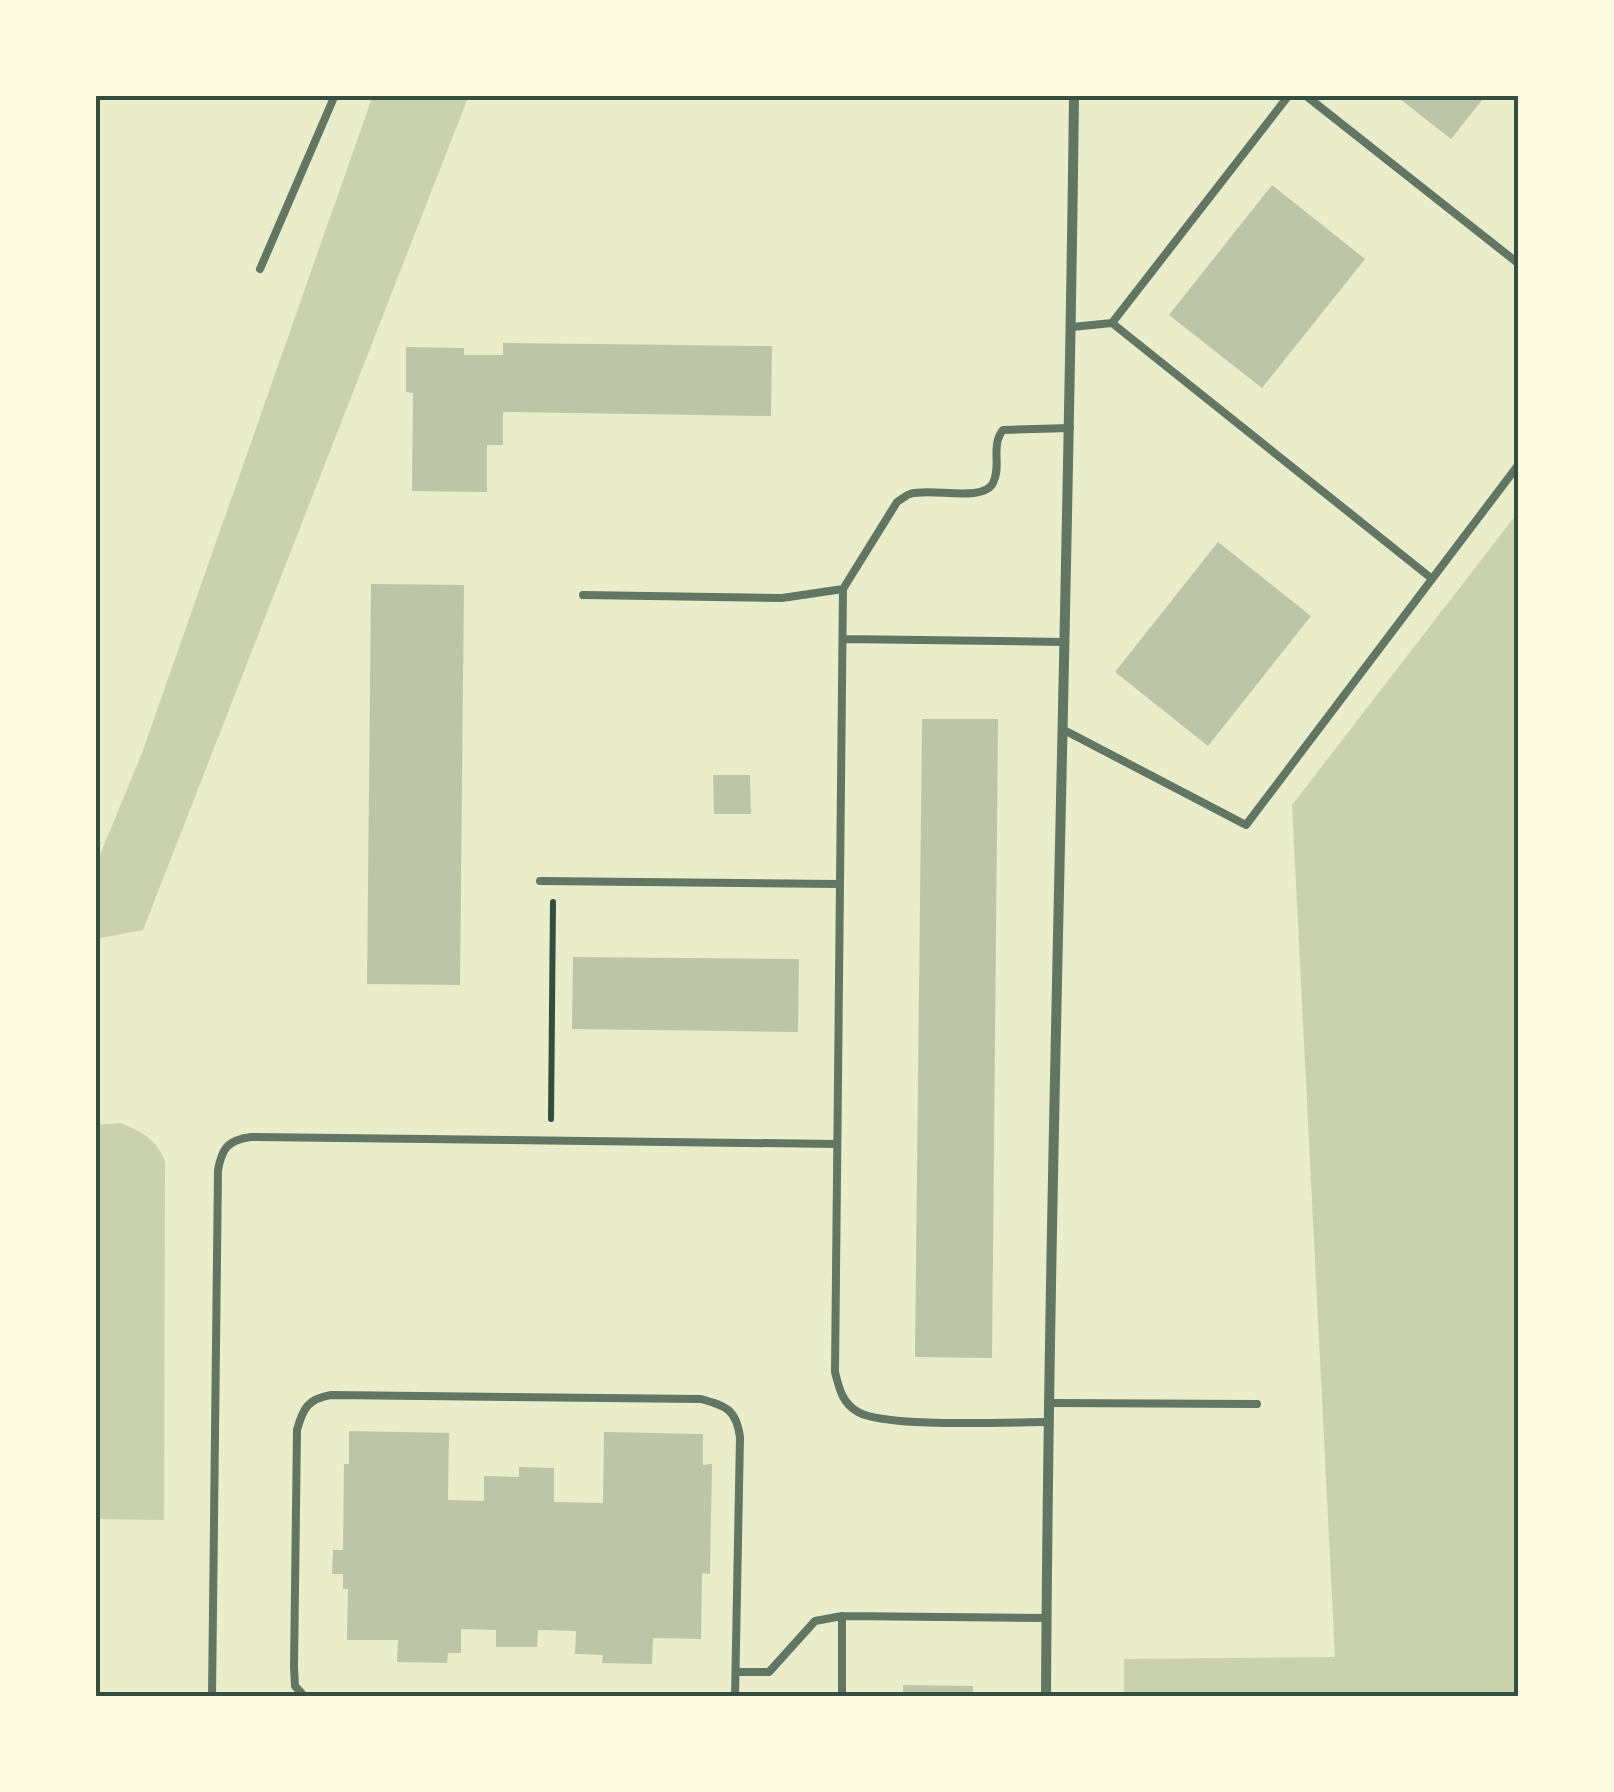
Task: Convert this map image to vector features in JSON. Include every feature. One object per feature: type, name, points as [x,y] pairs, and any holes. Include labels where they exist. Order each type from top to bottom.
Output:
[{"type":"street","points":[[1046,1697],[1048,1403],[1074,95]]},
{"type":"lane","points":[[260,270],[335,95]]},
{"type":"lane","points":[[1112,323],[1289,95]]},
{"type":"lane","points":[[1304,95],[1519,264]]},
{"type":"lane","points":[[1072,327],[1112,323],[1431,578]]},
{"type":"lane","points":[[1048,1422],[883,1420],[856,1411],[841,1395],[835,1372],[843,590],[897,502],[909,494],[987,490],[994,482],[997,437],[1003,430],[1070,428]]},
{"type":"lane","points":[[1064,730],[1246,824],[1519,464]]},
{"type":"lane","points":[[583,595],[782,598],[843,590]]},
{"type":"lane","points":[[843,639],[1066,642]]},
{"type":"lane","points":[[540,881],[840,884]]},
{"type":"lane","points":[[212,1697],[218,1170],[221,1151],[233,1140],[250,1137],[838,1144]]},
{"type":"lane","points":[[305,1697],[296,1686],[294,1668],[297,1430],[302,1410],[314,1398],[331,1395],[701,1399],[724,1406],[737,1419],[740,1437],[735,1697]]},
{"type":"lane","points":[[1048,1403],[1257,1404]]},
{"type":"lane","points":[[842,1616],[842,1697]]},
{"type":"lane","points":[[738,1672],[769,1672],[814,1621],[842,1616],[1046,1618]]},
{"type":"path","points":[[551,1140],[554,881]]},
{"type":"green space","points":[[373,95],[469,95],[143,930],[95,939],[95,867],[142,753]]},
{"type":"green space","points":[[1519,511],[1519,1697],[1124,1697],[1124,1659],[1335,1657],[1292,805]]},
{"type":"green space","points":[[121,1123],[148,1137],[165,1162],[164,1520],[95,1519],[95,1125]]},
{"type":"building","points":[[1395,95],[1486,95],[1451,139]]},
{"type":"building","points":[[1272,185],[1365,259],[1262,388],[1169,315]]},
{"type":"building","points":[[503,343],[772,346],[771,416],[503,412],[503,445],[487,445],[487,492],[412,491],[413,393],[406,392],[406,347],[464,348],[464,355],[503,355]]},
{"type":"building","points":[[1218,542],[1311,616],[1208,746],[1115,672]]},
{"type":"building","points":[[371,584],[464,585],[460,985],[367,984]]},
{"type":"building","points":[[922,719],[998,719],[992,1358],[915,1357]]},
{"type":"building","points":[[713,775],[750,775],[751,814],[714,814]]},
{"type":"building","points":[[573,957],[799,959],[798,1032],[572,1029]]},
{"type":"building","points":[[349,1431],[449,1433],[448,1500],[484,1501],[484,1476],[519,1477],[519,1467],[554,1468],[554,1502],[603,1503],[604,1432],[703,1434],[703,1465],[712,1464],[710,1574],[702,1573],[701,1639],[653,1638],[652,1664],[602,1663],[603,1655],[575,1654],[576,1631],[538,1630],[537,1647],[496,1647],[496,1630],[461,1629],[461,1653],[448,1653],[447,1663],[397,1662],[398,1640],[347,1640],[348,1589],[343,1589],[343,1574],[332,1574],[333,1550],[343,1550],[344,1464],[349,1464]]},
{"type":"building","points":[[903,1685],[973,1686],[973,1697],[903,1697]]}]
